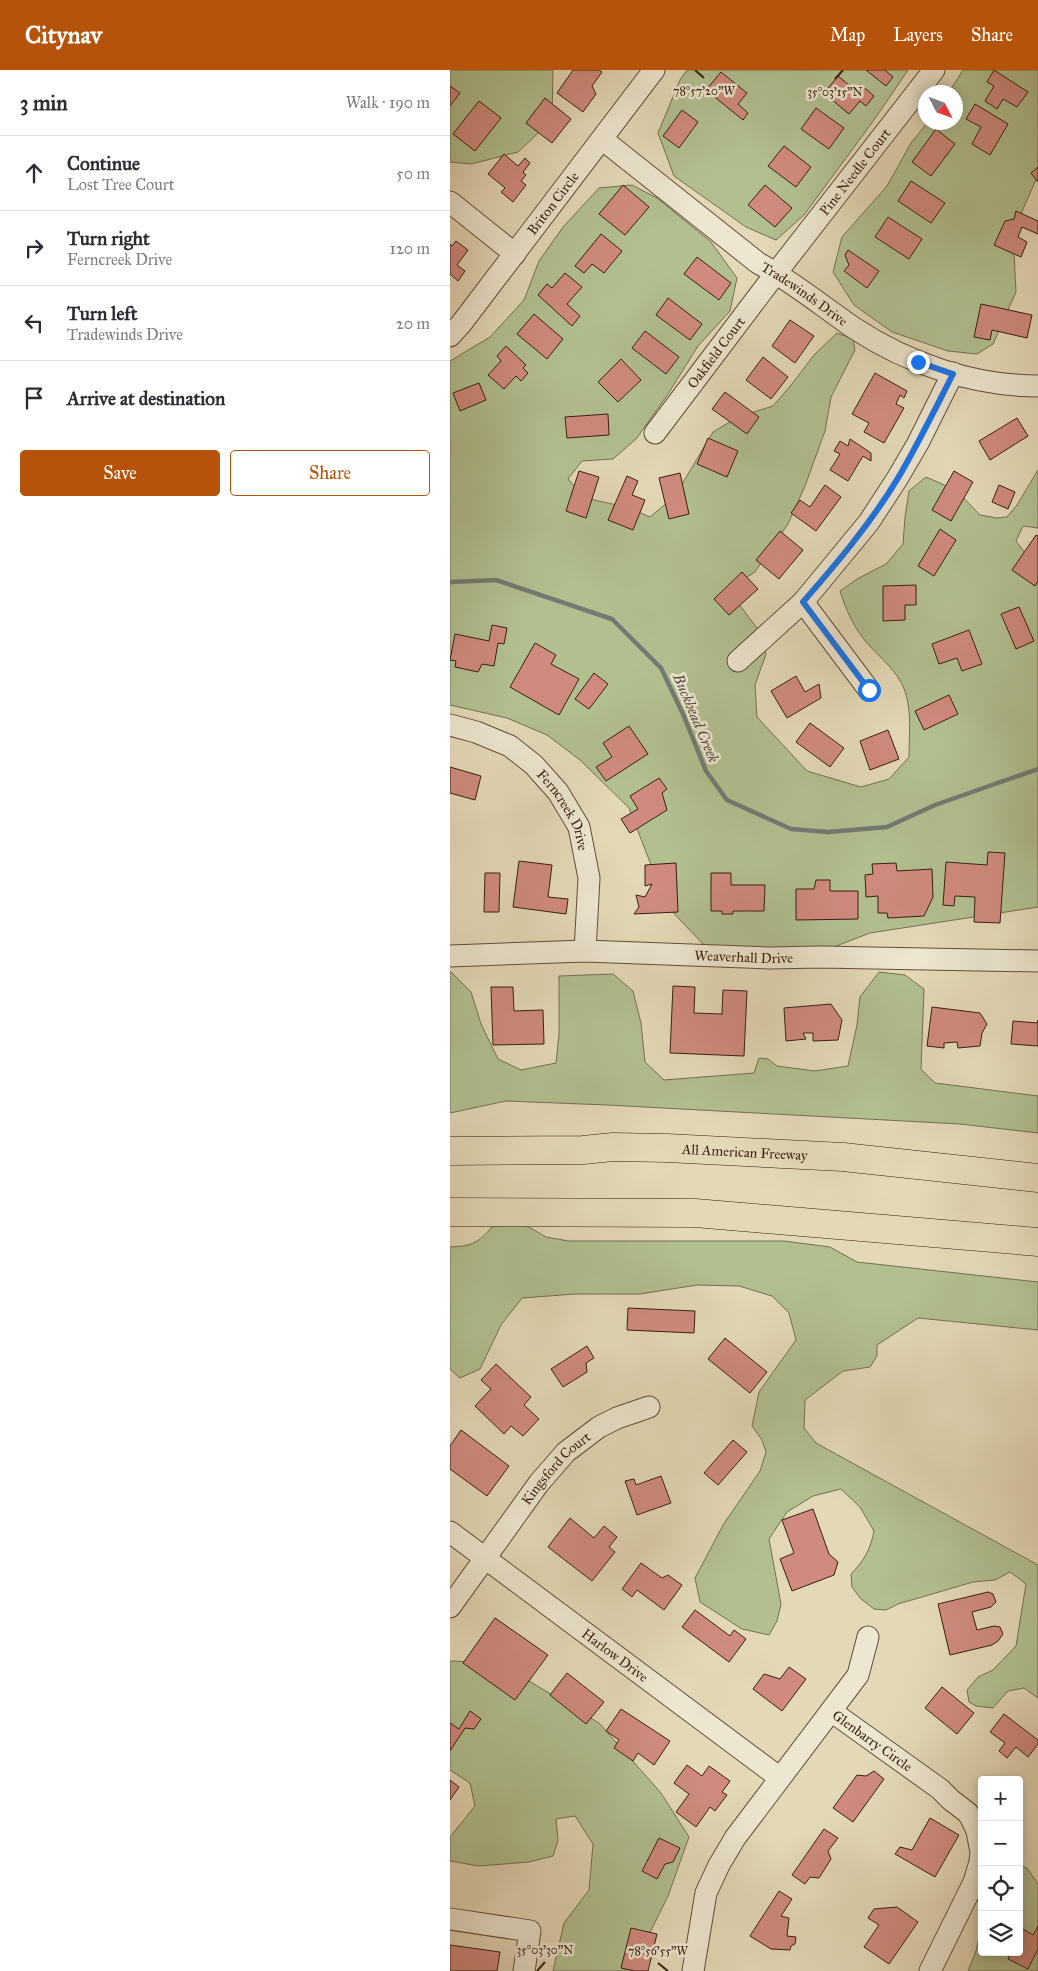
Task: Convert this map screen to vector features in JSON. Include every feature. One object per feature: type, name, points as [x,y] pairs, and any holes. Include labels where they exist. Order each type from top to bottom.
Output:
[{"type":"highway","name":"All American Freeway","points":[[450,1151],[583,1150],[613,1147],[667,1148],[843,1157],[1038,1178]]},
{"type":"highway","points":[[1005,1174],[1038,1171]]},
{"type":"highway","points":[[450,1212],[695,1213],[1038,1242]]},
{"type":"highway","points":[[993,1238],[1038,1256]]},
{"type":"street","name":"Pine Needle Court","points":[[776,273],[934,70]]},
{"type":"street","name":"Briton Circle","points":[[450,336],[602,140],[650,71]]},
{"type":"street","name":"Tradewinds Drive","points":[[602,140],[758,263],[882,344],[918,362],[953,374],[998,383],[1038,386]]},
{"type":"street","points":[[450,202],[515,254]]},
{"type":"street","name":"Oakfield Court","points":[[655,433],[776,273]]},
{"type":"street","points":[[738,661],[803,602],[864,529],[897,479],[953,374]]},
{"type":"street","points":[[803,602],[869,690]]},
{"type":"street","name":"Ferncreek Drive","points":[[450,725],[476,732],[510,746],[534,765],[558,792],[579,827],[589,878],[585,952]]},
{"type":"street","name":"Weaverhall Drive","points":[[450,956],[585,952],[770,958],[820,957],[1038,961]]},
{"type":"street","name":"Kingsford Court","points":[[450,1607],[539,1483],[566,1452],[598,1427],[649,1407]]},
{"type":"street","name":"Harlow Drive","points":[[450,1532],[780,1778]]},
{"type":"street","points":[[831,1711],[858,1675],[868,1637]]},
{"type":"street","name":"Glenbarry Circle","points":[[693,1971],[704,1903],[709,1886],[719,1865],[735,1838],[831,1711],[940,1789],[968,1813],[977,1831],[981,1852],[978,1872],[930,1971]]},
{"type":"street","points":[[450,1919],[530,1931],[524,1971]]},
{"type":"green space","points":[[450,70],[553,70],[552,120],[518,152],[471,164],[450,162]]},
{"type":"green space","points":[[687,70],[908,70],[874,120],[804,215],[776,240],[746,227],[674,176],[658,133],[680,80]]},
{"type":"green space","points":[[963,70],[1038,70],[1038,175],[1013,232],[1016,292],[993,344],[977,354],[948,351],[892,332],[854,305],[833,272],[842,237],[887,186],[911,143],[921,130],[963,130],[963,85],[953,85]]},
{"type":"green space","points":[[632,185],[657,198],[711,242],[737,278],[730,311],[698,346],[668,394],[636,439],[613,459],[582,461],[568,479],[585,498],[626,507],[650,517],[675,496],[713,432],[738,417],[773,406],[814,355],[837,333],[853,339],[855,350],[831,397],[825,431],[805,486],[788,524],[755,572],[739,582],[732,595],[757,628],[766,654],[755,685],[757,717],[807,771],[861,787],[889,779],[909,757],[909,715],[905,691],[898,677],[867,643],[854,625],[840,591],[857,579],[886,564],[903,544],[909,491],[926,477],[956,490],[980,515],[997,518],[1007,517],[1017,505],[1038,470],[1038,528],[1023,526],[1016,541],[1030,560],[1038,565],[1038,907],[870,933],[792,963],[720,955],[702,943],[667,906],[629,808],[580,760],[547,735],[507,718],[450,705],[450,361],[490,337],[524,300],[539,261],[563,227],[599,188]]},
{"type":"green space","points":[[450,971],[471,992],[481,1024],[498,1059],[521,1070],[556,1063],[559,1034],[559,976],[613,974],[633,991],[641,1023],[645,1062],[664,1080],[754,1073],[759,1058],[768,1059],[777,1066],[815,1071],[848,1066],[857,1025],[860,997],[879,972],[905,975],[924,989],[921,1069],[935,1083],[1038,1096],[1038,1133],[960,1124],[506,1101],[450,1113]]},
{"type":"green space","points":[[510,1224],[529,1227],[546,1237],[569,1241],[784,1241],[830,1247],[857,1262],[1038,1282],[1038,1330],[918,1318],[877,1345],[877,1356],[870,1367],[843,1371],[805,1400],[804,1428],[816,1443],[1038,1565],[1038,1698],[1024,1688],[1008,1691],[993,1708],[976,1706],[969,1702],[967,1690],[978,1677],[993,1670],[1016,1646],[1026,1584],[1010,1572],[995,1580],[973,1582],[898,1604],[886,1610],[874,1609],[860,1598],[852,1587],[851,1574],[866,1554],[874,1531],[860,1507],[841,1489],[813,1496],[787,1512],[769,1539],[781,1604],[777,1621],[769,1635],[742,1629],[700,1602],[695,1578],[723,1525],[760,1471],[766,1452],[762,1440],[752,1426],[759,1392],[796,1340],[789,1313],[772,1296],[739,1286],[697,1285],[640,1294],[575,1294],[522,1298],[501,1325],[480,1369],[460,1378],[450,1369],[450,1247],[474,1243],[492,1227]]},
{"type":"green space","points":[[450,1662],[494,1663],[519,1675],[599,1723],[661,1793],[689,1837],[668,1896],[631,1971],[553,1971],[564,1923],[589,1890],[593,1844],[575,1816],[556,1819],[558,1840],[553,1856],[529,1862],[479,1866],[450,1861],[450,1837],[475,1806],[470,1783],[450,1770]]},
{"type":"green space","points":[[1023,1866],[1027,1868],[1038,1884],[1038,1971],[968,1971],[978,1943],[978,1956],[1023,1956]]},
{"type":"building","points":[[573,70],[599,70],[602,72],[592,86],[596,94],[583,112],[557,93]]},
{"type":"building","points":[[866,70],[885,70],[893,77],[886,86]]},
{"type":"building","points":[[994,70],[1028,92],[1017,107],[1003,99],[997,109],[985,101],[994,86],[987,82]]},
{"type":"building","points":[[721,72],[747,93],[738,104],[748,113],[743,120],[706,90]]},
{"type":"building","points":[[838,76],[855,90],[860,84],[874,96],[866,106],[860,101],[849,114],[824,93]]},
{"type":"building","points":[[450,86],[460,93],[450,106]]},
{"type":"building","points":[[545,98],[571,119],[552,143],[526,123]]},
{"type":"building","points":[[479,101],[501,118],[475,151],[453,134]]},
{"type":"building","points":[[975,104],[1008,124],[990,155],[972,144],[981,127],[966,119]]},
{"type":"building","points":[[816,108],[844,128],[829,149],[801,129]]},
{"type":"building","points":[[682,110],[698,122],[679,148],[663,136]]},
{"type":"building","points":[[935,130],[955,144],[931,176],[912,162]]},
{"type":"building","points":[[784,146],[811,167],[796,187],[768,166]]},
{"type":"building","points":[[504,154],[518,166],[525,158],[530,163],[523,172],[526,175],[521,181],[526,185],[513,202],[501,192],[505,188],[488,174]]},
{"type":"building","points":[[1038,167],[1038,182],[1031,173]]},
{"type":"building","points":[[911,181],[945,203],[931,223],[898,201]]},
{"type":"building","points":[[623,185],[649,207],[625,235],[599,214]]},
{"type":"building","points":[[765,185],[792,208],[775,227],[748,205]]},
{"type":"building","points":[[1016,211],[1038,221],[1038,234],[1022,227],[1018,237],[1027,242],[1021,257],[994,245],[1005,221],[1014,219]]},
{"type":"building","points":[[888,217],[922,239],[909,259],[875,237]]},
{"type":"building","points":[[601,234],[622,251],[604,273],[592,264],[584,273],[575,266]]},
{"type":"building","points":[[456,241],[468,250],[457,265],[465,271],[458,281],[450,274],[450,244],[452,246]]},
{"type":"building","points":[[848,250],[879,271],[867,288],[844,271],[849,265],[845,255]]},
{"type":"building","points":[[697,257],[731,283],[719,300],[684,274]]},
{"type":"building","points":[[565,273],[582,287],[567,304],[580,316],[572,326],[538,295],[547,284],[552,288]]},
{"type":"building","points":[[668,298],[702,324],[690,340],[656,315]]},
{"type":"building","points":[[981,304],[1032,315],[1027,338],[992,330],[990,340],[974,337]]},
{"type":"building","points":[[534,314],[563,339],[547,359],[517,334]]},
{"type":"building","points":[[790,320],[814,336],[795,363],[772,346]]},
{"type":"building","points":[[645,331],[679,357],[666,374],[632,348]]},
{"type":"building","points":[[506,346],[526,365],[523,368],[528,373],[521,381],[516,376],[504,389],[488,375],[501,361],[497,356]]},
{"type":"building","points":[[763,357],[788,377],[771,399],[746,380]]},
{"type":"building","points":[[621,359],[641,380],[618,402],[598,382]]},
{"type":"building","points":[[875,373],[907,391],[904,398],[900,395],[896,404],[904,408],[884,443],[864,432],[869,423],[852,414]]},
{"type":"building","points":[[479,383],[486,400],[460,411],[453,393]]},
{"type":"building","points":[[725,392],[759,417],[747,434],[712,409]]},
{"type":"building","points":[[608,414],[609,435],[567,438],[565,417]]},
{"type":"building","points":[[1017,418],[1028,436],[990,460],[979,441]]},
{"type":"building","points":[[708,438],[738,451],[727,477],[697,464]]},
{"type":"building","points":[[850,439],[871,453],[871,461],[863,456],[848,481],[830,470],[840,454],[834,451],[840,441],[848,446]]},
{"type":"building","points":[[579,471],[599,477],[586,518],[566,511]]},
{"type":"building","points":[[954,471],[973,482],[951,521],[932,510]]},
{"type":"building","points":[[680,473],[689,514],[669,519],[659,478]]},
{"type":"building","points":[[627,476],[638,481],[632,495],[645,500],[633,530],[608,520]]},
{"type":"building","points":[[825,485],[841,497],[816,531],[791,513],[800,500],[810,507]]},
{"type":"building","points":[[999,485],[1015,492],[1008,509],[992,502]]},
{"type":"building","points":[[940,529],[956,540],[934,576],[918,566]]},
{"type":"building","points":[[780,531],[803,550],[779,579],[756,560]]},
{"type":"building","points":[[1036,535],[1038,536],[1038,581],[1035,586],[1012,570]]},
{"type":"building","points":[[742,572],[758,589],[729,615],[714,599]]},
{"type":"building","points":[[916,585],[916,605],[905,605],[905,620],[883,621],[883,586]]},
{"type":"building","points":[[1019,607],[1034,641],[1016,649],[1001,614]]},
{"type":"building","points":[[492,625],[507,628],[504,644],[498,643],[494,666],[482,664],[478,672],[455,667],[456,661],[450,660],[455,634],[489,641]]},
{"type":"building","points":[[969,630],[982,664],[962,671],[957,658],[939,664],[932,644]]},
{"type":"building","points":[[535,643],[556,655],[551,664],[579,679],[559,715],[510,687]]},
{"type":"building","points":[[594,673],[608,684],[589,709],[575,699]]},
{"type":"building","points":[[796,676],[805,692],[819,684],[821,698],[787,718],[771,691]]},
{"type":"building","points":[[949,695],[958,714],[924,730],[915,711]]},
{"type":"building","points":[[810,723],[844,748],[830,767],[796,742]]},
{"type":"building","points":[[629,726],[648,754],[606,781],[596,767],[612,757],[603,743]]},
{"type":"building","points":[[888,730],[899,759],[870,770],[860,741]]},
{"type":"building","points":[[450,767],[481,776],[475,800],[450,793]]},
{"type":"building","points":[[659,778],[667,789],[662,793],[667,810],[630,833],[621,819],[638,809],[630,796]]},
{"type":"building","points":[[988,852],[1005,853],[1000,923],[974,922],[975,897],[955,896],[954,906],[943,905],[946,862],[987,865]]},
{"type":"building","points":[[519,861],[552,865],[548,897],[568,899],[566,914],[513,907]]},
{"type":"building","points":[[676,863],[678,912],[634,914],[639,907],[636,895],[645,897],[652,884],[645,886],[645,865]]},
{"type":"building","points":[[896,863],[897,871],[932,869],[933,897],[924,916],[888,918],[887,913],[878,913],[878,896],[866,897],[865,875],[873,874],[872,864]]},
{"type":"building","points":[[485,873],[500,873],[499,912],[484,912]]},
{"type":"building","points":[[711,873],[731,873],[731,885],[765,885],[764,911],[733,911],[733,914],[722,914],[722,911],[711,911]]},
{"type":"building","points":[[816,880],[830,880],[830,891],[858,891],[858,919],[796,920],[796,889],[814,889]]},
{"type":"building","points":[[673,986],[695,987],[694,1013],[722,1014],[723,990],[747,991],[744,1056],[670,1053]]},
{"type":"building","points":[[491,987],[513,987],[514,1011],[543,1010],[544,1044],[493,1045]]},
{"type":"building","points":[[831,1004],[842,1020],[838,1040],[813,1041],[813,1033],[803,1033],[806,1039],[786,1041],[784,1008]]},
{"type":"building","points":[[932,1007],[980,1013],[987,1024],[982,1033],[980,1046],[958,1048],[957,1042],[944,1043],[944,1048],[927,1046]]},
{"type":"building","points":[[1038,1020],[1038,1046],[1011,1044],[1013,1021],[1037,1023]]},
{"type":"building","points":[[628,1308],[695,1311],[694,1333],[627,1330]]},
{"type":"building","points":[[725,1338],[767,1372],[750,1393],[708,1359]]},
{"type":"building","points":[[587,1346],[594,1358],[586,1363],[587,1372],[563,1387],[551,1369]]},
{"type":"building","points":[[496,1364],[531,1397],[524,1405],[539,1419],[523,1436],[511,1426],[504,1434],[475,1406],[491,1389],[481,1380]]},
{"type":"building","points":[[461,1430],[509,1466],[487,1496],[450,1469],[450,1446]]},
{"type":"building","points":[[733,1440],[747,1452],[718,1485],[704,1473]]},
{"type":"building","points":[[661,1476],[671,1503],[637,1515],[625,1481],[634,1479],[636,1485]]},
{"type":"building","points":[[813,1509],[829,1554],[838,1562],[834,1575],[792,1591],[780,1559],[794,1553],[782,1520]]},
{"type":"building","points":[[570,1518],[594,1538],[604,1526],[617,1537],[609,1547],[615,1552],[592,1581],[548,1547]]},
{"type":"building","points":[[641,1563],[662,1578],[668,1575],[682,1585],[664,1610],[637,1590],[632,1597],[622,1589]]},
{"type":"building","points":[[988,1592],[993,1594],[996,1602],[991,1607],[972,1612],[977,1630],[994,1626],[1000,1627],[1003,1634],[992,1645],[950,1655],[938,1604]]},
{"type":"building","points":[[695,1610],[730,1636],[734,1630],[746,1639],[729,1662],[682,1627]]},
{"type":"building","points":[[495,1618],[548,1655],[515,1700],[463,1663]]},
{"type":"building","points":[[789,1667],[806,1679],[782,1711],[753,1689],[764,1674],[780,1679]]},
{"type":"building","points":[[567,1673],[604,1702],[586,1724],[550,1695]]},
{"type":"building","points":[[942,1687],[974,1713],[957,1734],[925,1708]]},
{"type":"building","points":[[621,1709],[670,1741],[654,1765],[638,1753],[633,1761],[614,1748],[619,1740],[606,1731]]},
{"type":"building","points":[[470,1711],[481,1719],[474,1729],[465,1728],[450,1751],[450,1723],[459,1729]]},
{"type":"building","points":[[1004,1714],[1038,1740],[1038,1744],[1028,1757],[1016,1747],[1007,1758],[999,1751],[1005,1743],[990,1732]]},
{"type":"building","points":[[687,1765],[702,1776],[709,1766],[730,1781],[722,1792],[727,1795],[715,1811],[710,1807],[696,1827],[676,1812],[689,1794],[674,1783]]},
{"type":"building","points":[[874,1771],[884,1779],[853,1822],[833,1808],[857,1775],[866,1776]]},
{"type":"building","points":[[450,1780],[459,1787],[450,1800]]},
{"type":"building","points":[[930,1818],[959,1835],[935,1877],[895,1854],[900,1847],[912,1850]]},
{"type":"building","points":[[824,1829],[838,1838],[828,1851],[831,1859],[819,1878],[810,1877],[805,1884],[792,1875]]},
{"type":"building","points":[[659,1838],[680,1848],[673,1862],[665,1864],[657,1879],[642,1871]]},
{"type":"building","points":[[779,1891],[792,1899],[781,1916],[789,1918],[787,1936],[796,1937],[795,1944],[791,1946],[790,1950],[771,1949],[750,1936]]},
{"type":"building","points":[[897,1907],[918,1922],[889,1964],[864,1947],[879,1925],[868,1918],[874,1909]]},
{"type":"building","points":[[1038,1926],[1038,1949],[1028,1969],[1008,1959],[1009,1956],[1023,1956],[1023,1929],[1033,1935]]},
{"type":"building","points":[[631,1928],[657,1934],[648,1971],[621,1968]]},
{"type":"building","points":[[450,1945],[500,1952],[497,1971],[450,1971]]},
{"type":"waterway","name":"Buckhead Creek","points":[[450,582],[496,580],[612,619],[661,668],[683,714],[706,771],[727,800],[791,829],[828,832],[887,827],[935,805],[1038,769]]},
{"type":"route","points":[[869,690],[803,602],[844,555],[869,522],[918,443],[953,374],[918,362]]}]
